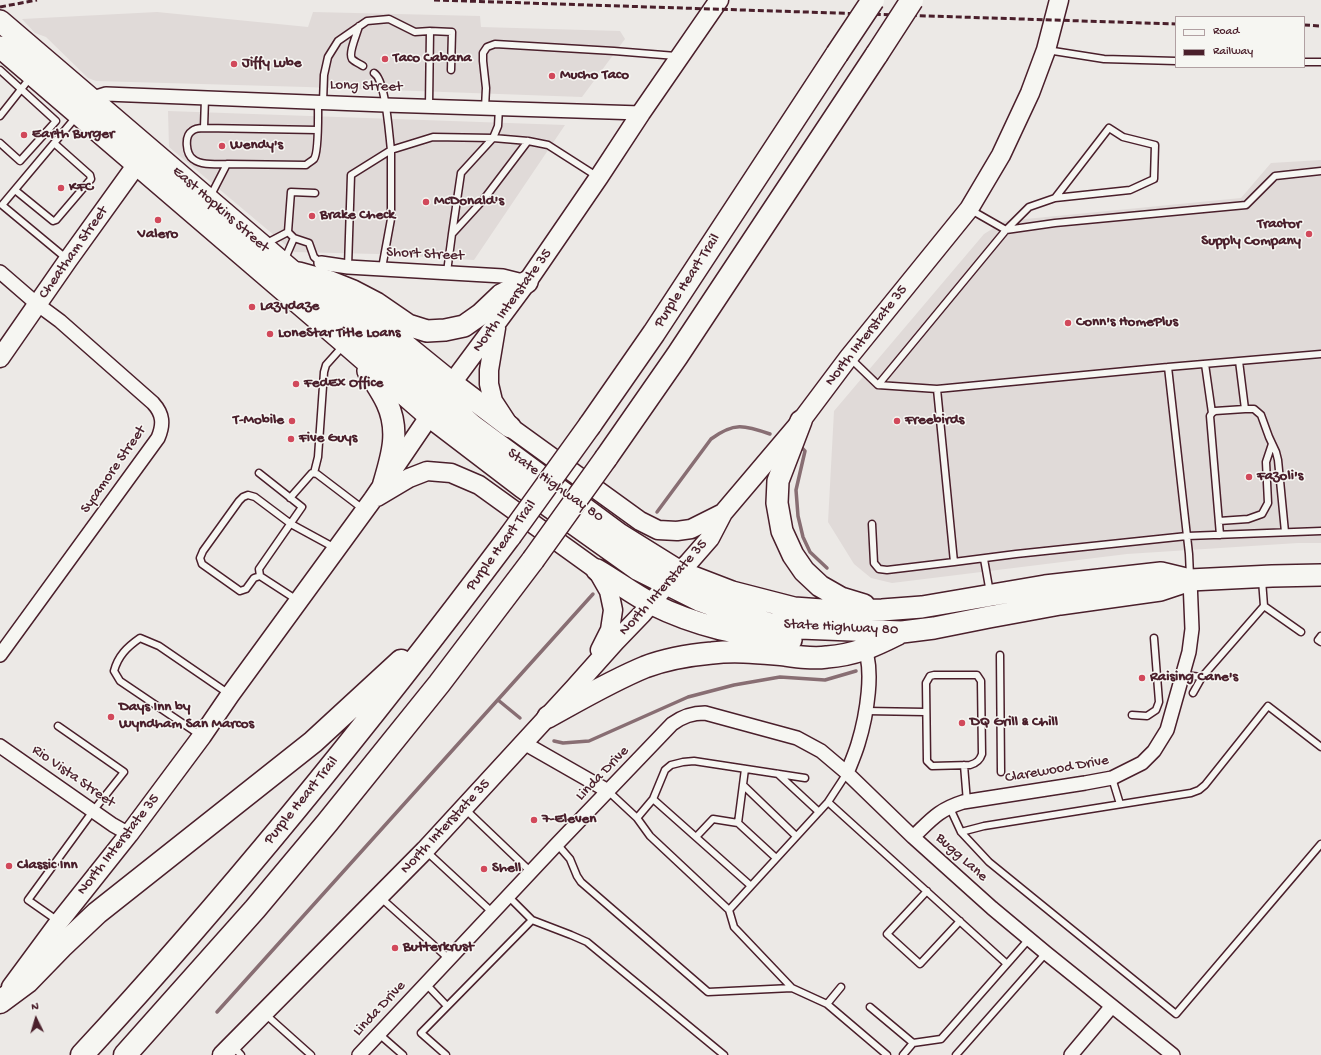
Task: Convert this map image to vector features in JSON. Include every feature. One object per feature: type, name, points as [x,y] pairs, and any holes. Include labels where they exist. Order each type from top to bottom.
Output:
[{"type":"highway","name":"Purple Heart Trail","points":[[82,1055],[222,898],[280,829],[450,617],[590,425],[654,333],[873,0]]},
{"type":"highway","points":[[125,1055],[255,909],[327,823],[439,684],[533,560],[677,356],[912,0]]},
{"type":"highway","points":[[0,1002],[27,982],[97,913],[313,742],[450,617]]},
{"type":"main road","name":"North Interstate 35","points":[[0,1002],[59,922],[129,834],[202,736],[230,695],[374,497],[429,416],[527,282],[719,0]]},
{"type":"main road","name":"North Interstate 35","points":[[232,1052],[263,1012],[380,897],[425,850],[710,538],[723,513],[801,421],[849,357],[969,209],[1001,155],[1030,94],[1046,50],[1059,0]]},
{"type":"main road","name":"East Hopkins Street","points":[[0,21],[84,106],[143,157],[209,201],[323,298],[447,391]]},
{"type":"main road","name":"East Hopkins Street","points":[[0,47],[27,82],[54,106],[84,106]]},
{"type":"main road","name":"East Hopkins Street","points":[[143,157],[187,208],[429,416]]},
{"type":"main road","name":"Cheatham Street","points":[[0,358],[68,260],[143,157]]},
{"type":"main road","points":[[187,208],[219,223],[280,275],[323,298]]},
{"type":"main road","points":[[286,267],[353,291],[376,303],[408,325],[427,331],[445,330],[464,326],[481,314],[500,295],[527,282]]},
{"type":"main road","points":[[497,323],[489,370],[489,384],[493,400],[510,426]]},
{"type":"main road","points":[[353,350],[388,404],[392,420],[394,438],[393,453],[374,497]]},
{"type":"main road","points":[[447,391],[510,426],[640,521],[658,530],[677,531],[691,529],[723,513]]},
{"type":"main road","name":"State Highway 80","points":[[447,391],[473,426],[619,534],[701,601],[736,614],[771,624],[800,628],[902,632],[934,628],[1060,604],[1160,590],[1190,580],[1261,576],[1321,575]]},
{"type":"main road","name":"State Highway 80","points":[[429,416],[522,487],[637,570],[794,608],[836,611],[922,607],[1045,586],[1161,573],[1190,580]]},
{"type":"main road","points":[[801,421],[778,481],[777,503],[782,531],[793,555],[804,571],[820,586],[841,598],[882,610]]},
{"type":"main road","points":[[374,497],[409,478],[427,472],[451,473],[479,485],[598,570],[651,603],[676,615],[696,622],[723,630],[764,637],[792,640],[814,640],[836,636],[872,624],[890,620],[941,613],[1023,598],[1045,586]]},
{"type":"main road","points":[[592,667],[610,630],[613,610],[609,591],[598,570]]},
{"type":"main road","points":[[548,717],[612,682],[645,667],[673,659],[713,652],[754,652],[826,658],[866,650],[902,632]]},
{"type":"street","name":"Long Street","points":[[84,106],[106,94],[641,113]]},
{"type":"street","name":"Short Street","points":[[321,263],[348,267],[503,276],[527,282]]},
{"type":"street","name":"Sycamore Street","points":[[0,272],[60,321],[153,403],[159,410],[162,421],[162,430],[158,438],[0,655]]},
{"type":"street","name":"Clarewood Drive","points":[[913,837],[938,813],[949,806],[1112,778],[1142,763],[1154,751],[1167,730],[1183,675],[1189,652],[1192,629],[1190,580]]},
{"type":"street","points":[[847,773],[858,744],[866,711],[869,668],[866,650],[856,630]]},
{"type":"street","name":"Linda Drive","points":[[359,1055],[557,844],[672,724],[681,718],[693,713],[705,713],[797,738],[821,751],[847,773]]},
{"type":"street","points":[[524,743],[608,791]]},
{"type":"street","name":"Rio Vista Street","points":[[0,746],[93,811],[129,834]]},
{"type":"street","name":"Bugg Lane","points":[[847,773],[913,837],[992,908],[1173,1055]]},
{"type":"street","points":[[1071,1055],[1112,1006]]},
{"type":"lane","points":[[317,130],[204,128],[192,130],[188,135],[188,153],[192,159],[203,163],[306,165],[314,158],[318,149],[317,130],[324,75],[328,57],[338,41],[367,21],[389,19],[415,32],[452,32],[451,70]]},
{"type":"lane","points":[[359,26],[350,55],[353,60],[363,66]]},
{"type":"lane","points":[[429,106],[430,31]]},
{"type":"lane","points":[[485,108],[486,88],[483,53],[487,47],[495,44],[680,56]]},
{"type":"lane","points":[[1046,50],[1104,59],[1175,60]]},
{"type":"lane","points":[[1305,62],[1321,62]]},
{"type":"lane","points":[[0,70],[27,82],[0,116]]},
{"type":"lane","points":[[374,73],[377,75],[381,86],[391,150],[391,219],[382,268]]},
{"type":"lane","points":[[204,128],[205,98]]},
{"type":"lane","points":[[0,143],[20,161],[56,121],[54,106]]},
{"type":"lane","points":[[68,260],[3,206],[3,204],[84,106]]},
{"type":"lane","points":[[446,272],[461,174],[493,138],[498,126],[499,108]]},
{"type":"lane","points":[[878,385],[1006,230],[1029,207],[1055,198],[1130,190],[1154,179],[1155,145],[1123,137],[1109,128],[1055,198]]},
{"type":"lane","points":[[348,267],[351,175],[391,150],[433,137],[493,138],[528,141],[548,145],[599,177]]},
{"type":"lane","points":[[452,234],[484,199],[528,141]]},
{"type":"lane","points":[[15,190],[53,221],[56,220],[91,178],[54,143]]},
{"type":"lane","points":[[209,201],[227,164]]},
{"type":"lane","points":[[969,209],[1006,230],[1055,223],[1246,205],[1274,176],[1321,170]]},
{"type":"lane","points":[[315,193],[291,192],[288,232],[294,238],[310,243],[314,257],[321,263]]},
{"type":"lane","points":[[262,246],[288,232]]},
{"type":"lane","points":[[286,267],[294,238]]},
{"type":"lane","points":[[290,498],[312,473],[314,473],[318,457],[324,372],[326,364],[353,350]]},
{"type":"lane","points":[[849,357],[878,385],[937,389],[1321,354]]},
{"type":"lane","points":[[1239,361],[1245,408]]},
{"type":"lane","points":[[1205,364],[1212,413],[1210,420],[1220,535]]},
{"type":"lane","points":[[1168,367],[1189,554],[1190,580]]},
{"type":"lane","points":[[937,389],[954,562]]},
{"type":"lane","points":[[1212,413],[1215,411],[1245,408],[1254,409],[1261,415],[1278,460],[1285,532]]},
{"type":"lane","points":[[1218,521],[1248,519],[1262,514],[1268,503],[1266,462],[1272,444]]},
{"type":"lane","points":[[259,473],[302,508],[259,569],[260,576],[299,601]]},
{"type":"lane","points":[[314,473],[374,497]]},
{"type":"lane","points":[[260,576],[254,578],[246,589],[240,591],[202,564],[200,558],[203,551],[239,501],[248,495],[255,497],[291,524],[336,549]]},
{"type":"lane","points":[[872,524],[874,563],[879,569],[887,570],[1186,536],[1321,531]]},
{"type":"lane","points":[[984,559],[990,595]]},
{"type":"lane","points":[[1193,693],[1202,677],[1264,606],[1261,576]]},
{"type":"lane","points":[[1264,606],[1301,632]]},
{"type":"lane","points":[[1321,636],[1318,640],[1321,642]]},
{"type":"lane","points":[[202,736],[120,681],[114,671],[117,662],[128,646],[140,638],[159,646],[230,695]]},
{"type":"lane","points":[[1132,715],[1147,716],[1156,710],[1159,702],[1154,638]]},
{"type":"lane","points":[[1000,655],[1001,772]]},
{"type":"lane","points":[[977,675],[981,681],[982,754],[978,762],[970,765],[932,766],[927,761],[925,712],[926,683],[930,676],[977,675]]},
{"type":"lane","points":[[1183,675],[1202,677]]},
{"type":"lane","points":[[961,832],[984,826],[1191,793],[1199,790],[1205,785],[1268,706],[1321,747]]},
{"type":"lane","points":[[866,711],[925,712]]},
{"type":"lane","points":[[58,726],[124,772],[93,811],[28,900],[59,922]]},
{"type":"lane","points":[[638,818],[653,799],[665,770],[671,766],[683,762],[694,761],[805,778]]},
{"type":"lane","points":[[964,765],[967,802]]},
{"type":"lane","points":[[738,823],[745,769]]},
{"type":"lane","points":[[729,910],[828,802],[847,773]]},
{"type":"lane","points":[[778,774],[819,812]]},
{"type":"lane","points":[[1112,778],[1120,804]]},
{"type":"lane","points":[[743,785],[796,836]]},
{"type":"lane","points":[[608,791],[638,818],[650,836],[729,910],[734,927],[792,988],[827,1004],[887,1055]]},
{"type":"lane","points":[[653,799],[751,886]]},
{"type":"lane","points":[[828,802],[1007,964]]},
{"type":"lane","points":[[949,806],[961,832],[989,862],[1176,1014],[1321,844]]},
{"type":"lane","points":[[464,808],[531,872]]},
{"type":"lane","points":[[696,837],[713,819],[738,823],[776,858]]},
{"type":"lane","points":[[557,844],[570,859],[581,882],[708,992],[792,988]]},
{"type":"lane","points":[[425,850],[493,913]]},
{"type":"lane","points":[[927,891],[887,934],[914,959],[920,964],[960,921]]},
{"type":"lane","points":[[508,896],[532,920],[587,942],[724,1055]]},
{"type":"lane","points":[[380,897],[450,959]]},
{"type":"lane","points":[[446,1055],[421,1033],[532,920]]},
{"type":"lane","points":[[903,1055],[913,1043],[941,1039],[1029,939]]},
{"type":"lane","points":[[956,1055],[1046,953]]},
{"type":"lane","points":[[426,984],[447,1006]]},
{"type":"lane","points":[[827,1004],[841,987]]},
{"type":"lane","points":[[870,1006],[913,1043]]},
{"type":"lane","points":[[263,1012],[311,1055]]},
{"type":"lane","points":[[379,1034],[403,1055]]},
{"type":"shaded area","points":[[157,12],[308,27],[313,12],[480,16],[481,27],[620,31],[625,39],[582,97],[96,81],[88,78],[46,37],[35,33],[22,19]]},
{"type":"shaded area","points":[[168,111],[565,125],[474,260],[377,254],[294,252],[169,147]]},
{"type":"shaded area","points":[[1321,160],[1321,543],[1298,543],[1127,554],[892,583],[871,578],[854,564],[828,522],[834,411],[984,234],[1005,221],[1241,198],[1271,163]]},
{"type":"waterway","points":[[657,512],[711,439],[726,430],[739,427],[746,427],[770,434]]},
{"type":"waterway","points":[[800,446],[805,451],[796,490],[798,516],[803,537],[810,552],[827,568]]},
{"type":"waterway","points":[[217,1012],[593,594]]},
{"type":"waterway","points":[[554,741],[563,743],[589,741],[688,697],[734,685],[780,677],[825,680],[856,671]]},
{"type":"waterway","points":[[498,700],[520,718]]},
{"type":"railway","points":[[0,7],[37,0]]},
{"type":"railway","points":[[434,0],[1175,24]]},
{"type":"railway","points":[[1305,25],[1321,26]]},
{"type":"place","name":"Taco Cabana","points":[[385,59]]},
{"type":"place","name":"Jiffy Lube","points":[[234,64]]},
{"type":"place","name":"Mucho Taco","points":[[552,76]]},
{"type":"place","name":"Earth Burger","points":[[24,135]]},
{"type":"place","name":"Wendy's","points":[[222,146]]},
{"type":"place","name":"KFC","points":[[61,188]]},
{"type":"place","name":"McDonald's","points":[[426,202]]},
{"type":"place","name":"Brake Check","points":[[312,216]]},
{"type":"place","name":"Valero","points":[[158,220]]},
{"type":"place","name":"Tractor Supply Company","points":[[1309,234]]},
{"type":"place","name":"Lazydaze","points":[[252,307]]},
{"type":"place","name":"Conn's HomePlus","points":[[1068,323]]},
{"type":"place","name":"LoneStar Title Loans","points":[[270,334]]},
{"type":"place","name":"FedEx Office","points":[[296,384]]},
{"type":"place","name":"T-Mobile","points":[[292,421]]},
{"type":"place","name":"Freebirds","points":[[897,421]]},
{"type":"place","name":"Five Guys","points":[[291,439]]},
{"type":"place","name":"Fazoli's","points":[[1249,477]]},
{"type":"place","name":"Raising Cane's","points":[[1142,678]]},
{"type":"place","name":"Days Inn by Wyndham San Marcos","points":[[111,717]]},
{"type":"place","name":"DQ Grill & Chill","points":[[962,723]]},
{"type":"place","name":"7-Eleven","points":[[534,820]]},
{"type":"place","name":"Classic Inn","points":[[9,866]]},
{"type":"place","name":"Shell","points":[[484,869]]},
{"type":"place","name":"Butterkrust","points":[[395,948]]}]
